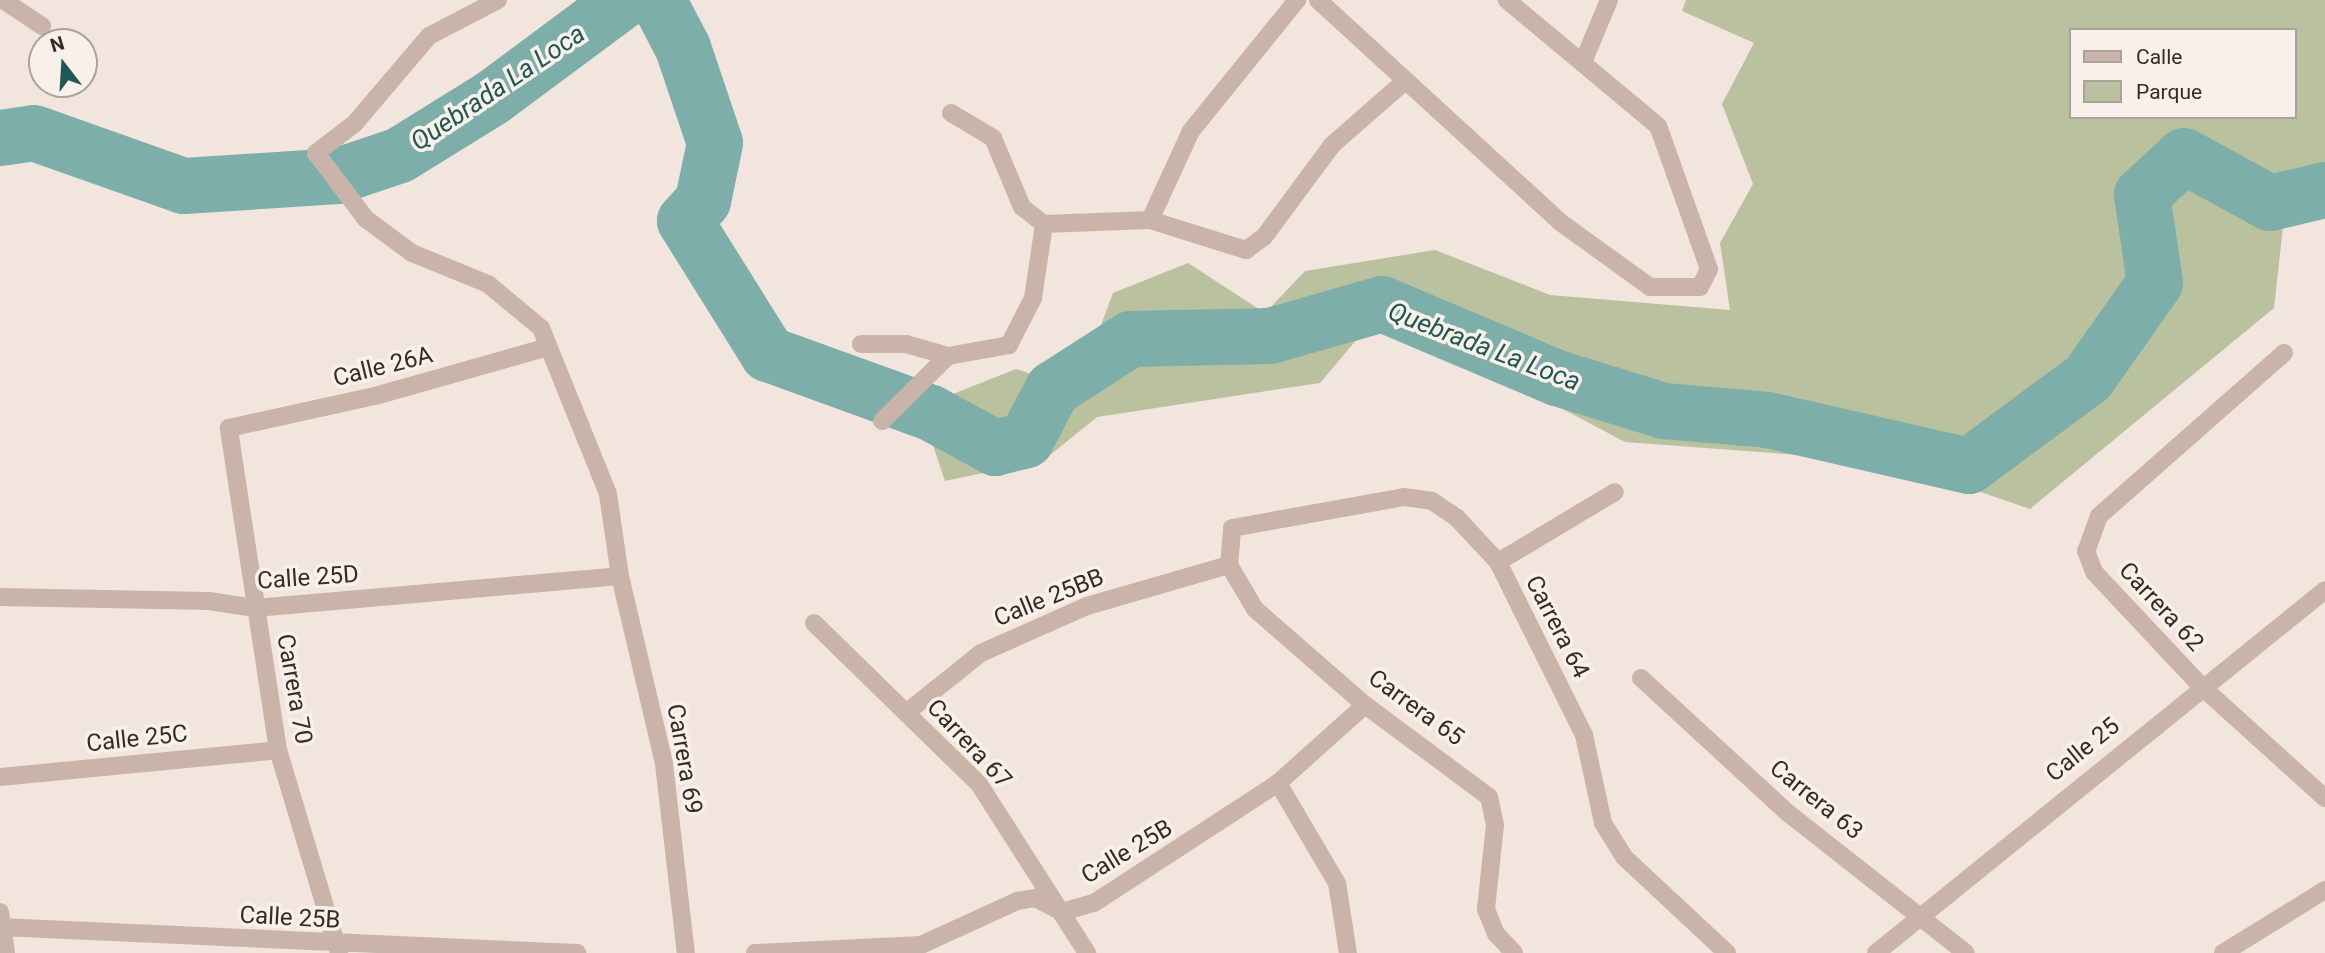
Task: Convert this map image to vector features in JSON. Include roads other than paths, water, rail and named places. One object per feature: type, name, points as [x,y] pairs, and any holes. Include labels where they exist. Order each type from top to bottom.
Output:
[{"type":"street","points":[[3,0],[42,26]]},
{"type":"street","name":"Carrera 69","points":[[498,0],[429,36],[354,124],[316,153],[366,219],[412,253],[518,304],[541,328],[600,463],[620,576],[664,764],[686,953]]},
{"type":"street","points":[[1150,220],[1191,131],[1297,0]]},
{"type":"street","points":[[1318,0],[1404,82],[1560,222],[1650,287],[1700,287],[1709,269],[1658,125],[1507,0]]},
{"type":"street","points":[[1583,61],[1609,0]]},
{"type":"street","points":[[951,113],[993,138],[1022,206],[1044,224],[1150,220],[1246,250],[1255,247],[1332,145],[1404,82]]},
{"type":"street","points":[[861,344],[906,344],[948,356],[1009,345],[1033,298],[1044,224]]},
{"type":"street","name":"Calle 26A","points":[[229,428],[376,396],[548,347]]},
{"type":"street","name":"Carrera 62","points":[[2284,353],[2099,516],[2089,532],[2086,551],[2094,572],[2201,686],[2325,798]]},
{"type":"street","points":[[888,415],[948,356]]},
{"type":"street","name":"Carrera 70","points":[[229,428],[278,750],[338,949]]},
{"type":"street","points":[[1498,562],[1615,492]]},
{"type":"street","name":"Carrera 64","points":[[1229,565],[1232,528],[1404,497],[1432,501],[1457,518],[1498,562],[1584,734],[1603,822],[1624,857],[1727,953]]},
{"type":"street","name":"Carrera 65","points":[[1229,565],[1255,610],[1365,705],[1489,797],[1495,825],[1486,909],[1496,934],[1514,953]]},
{"type":"street","name":"Calle 25BB","points":[[906,713],[981,653],[1087,606],[1229,565]]},
{"type":"street","name":"Calle 25D","points":[[0,597],[255,608],[620,576]]},
{"type":"street","name":"Calle 25","points":[[1876,953],[1921,912],[2201,686],[2325,590]]},
{"type":"street","name":"Carrera 67","points":[[814,623],[979,784],[1087,953]]},
{"type":"street","name":"Carrera 63","points":[[1641,678],[1787,813],[1921,912],[1966,953]]},
{"type":"street","name":"Calle 25B","points":[[755,953],[921,945],[1017,901],[1035,898],[1062,912],[1120,890],[1278,783],[1365,705]]},
{"type":"street","name":"Calle 25C","points":[[0,777],[278,750]]},
{"type":"street","points":[[1278,783],[1337,883],[1348,953]]},
{"type":"street","points":[[2223,953],[2325,890]]},
{"type":"street","points":[[1,922],[6,953]]},
{"type":"street","name":"Calle 25B","points":[[1,922],[338,949],[577,953]]},
{"type":"waterway","name":"Quebrada La Loca","points":[[0,138],[34,133],[184,186],[338,176],[400,155],[492,98],[624,0]]},
{"type":"waterway","name":"Quebrada La Loca","points":[[658,0],[683,48],[715,143],[703,201],[685,221],[768,354],[931,413],[995,448],[1026,440],[1053,389],[1131,339],[1270,336],[1382,304],[1557,378],[1664,411],[1768,420],[1969,466],[2088,378],[2155,283],[2142,195],[2184,156],[2270,203],[2325,190]]}]
